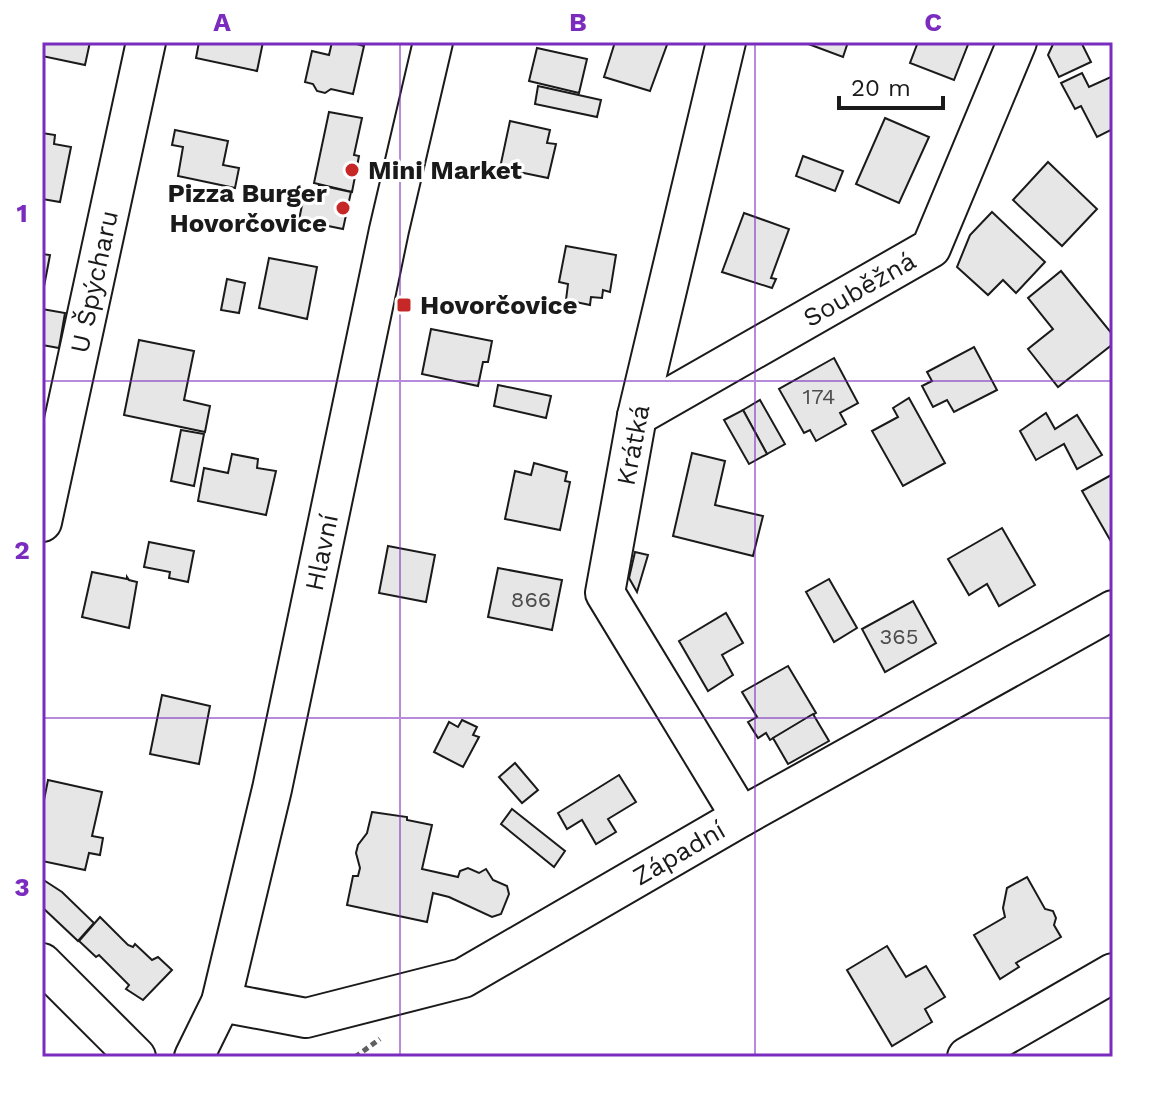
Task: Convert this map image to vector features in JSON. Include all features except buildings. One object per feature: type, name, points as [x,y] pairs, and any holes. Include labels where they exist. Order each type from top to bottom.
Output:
[{"type":"street","name":"U Špýcharu","points":[[42,522],[146,42]]},
{"type":"street","name":"Hlavní","points":[[194,1057],[221,1002],[272,789],[389,230],[433,42]]},
{"type":"street","name":"Krátká","points":[[726,42],[637,416],[605,593],[741,817]]},
{"type":"street","name":"Souběžná","points":[[637,416],[931,248],[1017,42]]},
{"type":"street","name":"Západní","points":[[221,1002],[306,1018],[463,978],[741,817],[1113,610]]},
{"type":"street","points":[[42,963],[136,1057]]},
{"type":"street","points":[[967,1057],[1113,973]]},
{"type":"place","name":"Mini Market","points":[[352,170]]},
{"type":"place","name":"Pizza Burger Hovorčovice","points":[[343,208]]},
{"type":"place","name":"Hovorčovice","points":[[404,305]]}]
